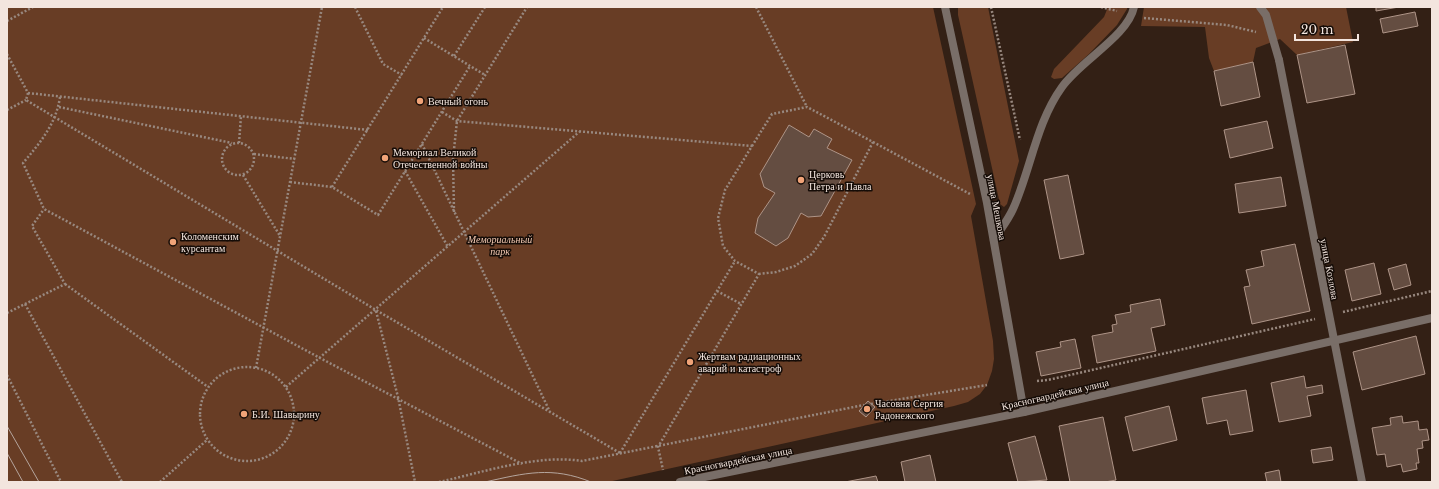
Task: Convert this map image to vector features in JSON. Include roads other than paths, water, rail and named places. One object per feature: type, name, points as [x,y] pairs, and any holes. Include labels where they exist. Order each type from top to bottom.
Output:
[{"type":"street","name":"улица Мешкова","points":[[946,7],[987,203],[1024,412]]},
{"type":"street","points":[[994,240],[1013,209],[1054,98],[1071,74],[1125,28],[1132,17],[1134,7]]},
{"type":"street","name":"улица Козлова","points":[[1260,7],[1266,15],[1279,60],[1362,482]]},
{"type":"street","name":"Красногвардейская улица","points":[[680,482],[1024,412],[1432,318]]},
{"type":"tram line","points":[[7,426],[39,482]]},
{"type":"tram line","points":[[7,453],[23,482]]},
{"type":"tram line","points":[[485,482],[513,476],[538,473],[564,474],[591,482]]},
{"type":"tram line","points":[[533,482],[555,482]]},
{"type":"place","name":"Вечный огонь","points":[[420,101]]},
{"type":"place","name":"Мемориал Великой Отечественной войны","points":[[385,158]]},
{"type":"place","name":"Церковь Петра и Павла","points":[[801,180]]},
{"type":"place","name":"Коломенским курсантам","points":[[173,242]]},
{"type":"place","name":"Жертвам радиационных аварий и катастроф","points":[[690,362]]},
{"type":"place","name":"Часовня Сергия Радонежского","points":[[867,409]]},
{"type":"place","name":"Б.И. Шавырину","points":[[244,414]]},
{"type":"park label","name":"Мемориальный парк","points":[[500,244]]}]
